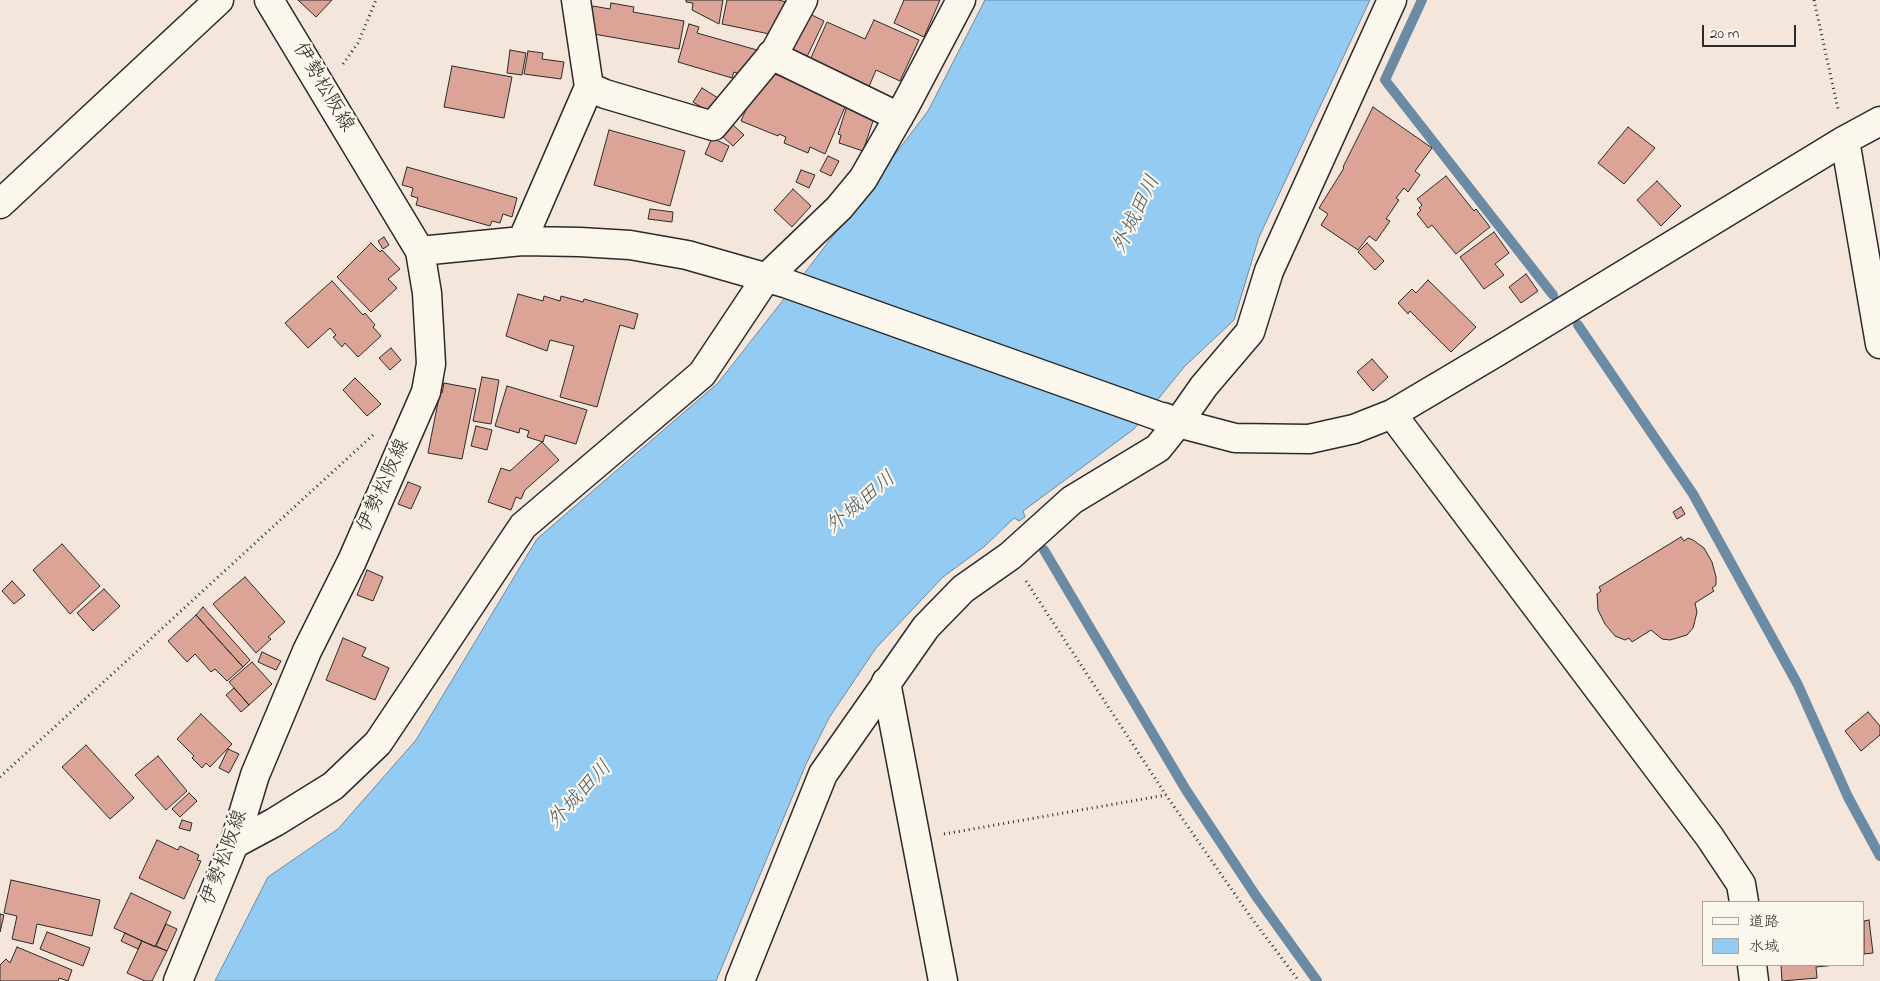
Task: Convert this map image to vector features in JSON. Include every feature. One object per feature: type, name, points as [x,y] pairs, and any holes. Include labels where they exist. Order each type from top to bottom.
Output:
[{"type":"street","points":[[0,204],[219,0]]},
{"type":"street","name":"伊勢松阪線","points":[[178,981],[234,844],[255,775],[307,651],[352,561],[426,392],[431,364],[430,323],[420,251],[269,0]]},
{"type":"street","points":[[522,241],[589,87],[576,0]]},
{"type":"street","points":[[589,87],[605,94],[713,126],[776,50],[802,0]]},
{"type":"street","points":[[234,844],[275,822],[333,786],[378,743],[523,526],[702,374],[775,280],[863,179],[961,0]]},
{"type":"street","points":[[740,981],[824,774],[886,682],[926,627],[963,589],[1010,556],[1072,500],[1158,448],[1170,420],[1204,386],[1250,332],[1269,271],[1392,0]]},
{"type":"street","points":[[771,55],[899,116]]},
{"type":"street","points":[[420,251],[522,241],[630,245],[687,255],[775,280],[1170,420],[1235,438],[1309,439],[1354,429],[1392,414],[1509,345],[1845,140],[1880,121]]},
{"type":"street","points":[[1845,140],[1880,344]]},
{"type":"street","points":[[1392,414],[1709,836],[1742,884],[1744,901]]},
{"type":"street","points":[[886,682],[943,981]]},
{"type":"street","points":[[1752,966],[1754,981]]},
{"type":"path","points":[[324,92],[358,43],[376,0]]},
{"type":"path","points":[[1814,0],[1845,140]]},
{"type":"path","points":[[0,777],[379,430]]},
{"type":"path","points":[[1010,556],[1166,795],[1250,916],[1299,981]]},
{"type":"path","points":[[916,839],[1166,795]]},
{"type":"water","name":"外城田川","points":[[985,0],[1370,0],[1259,237],[1234,320],[1184,367],[1134,429],[1023,511],[1025,517],[1019,521],[1014,518],[985,546],[943,577],[876,648],[829,718],[806,764],[716,981],[215,981],[268,877],[338,829],[416,740],[537,539],[718,383],[810,266],[928,111]]},
{"type":"building","points":[[298,0],[332,0],[316,17]]},
{"type":"building","points":[[686,0],[723,0],[719,24],[692,10],[693,3],[686,2]]},
{"type":"building","points":[[727,0],[778,0],[791,3],[774,35],[722,24]]},
{"type":"building","points":[[904,0],[940,0],[924,37],[894,23]]},
{"type":"building","points":[[611,3],[634,7],[633,12],[684,21],[679,49],[588,33],[593,6],[610,9]]},
{"type":"building","points":[[806,12],[824,21],[805,61],[787,53]]},
{"type":"building","points":[[874,20],[919,40],[900,81],[876,70],[868,89],[809,62],[827,22],[865,39]]},
{"type":"building","points":[[689,24],[699,27],[697,33],[757,50],[740,74],[734,72],[732,78],[678,62]]},
{"type":"building","points":[[510,50],[526,53],[522,75],[507,73]]},
{"type":"building","points":[[528,51],[543,53],[542,59],[564,62],[561,79],[524,74]]},
{"type":"building","points":[[452,66],[512,77],[504,118],[444,107]]},
{"type":"building","points":[[770,72],[787,79],[789,74],[848,100],[825,154],[810,147],[808,153],[784,143],[786,137],[779,134],[778,136],[741,121],[751,98]]},
{"type":"building","points":[[702,88],[718,98],[710,112],[693,102]]},
{"type":"building","points":[[847,106],[875,115],[863,151],[839,143],[841,135],[838,134]]},
{"type":"building","points":[[1373,107],[1432,148],[1415,171],[1420,175],[1408,192],[1404,188],[1396,198],[1399,200],[1386,219],[1390,221],[1376,241],[1369,236],[1358,250],[1321,225],[1328,214],[1319,208],[1344,168]]},
{"type":"building","points":[[732,124],[744,135],[733,146],[722,136]]},
{"type":"building","points":[[1628,127],[1655,148],[1624,184],[1598,163]]},
{"type":"building","points":[[609,130],[685,151],[670,206],[594,185]]},
{"type":"building","points":[[712,138],[729,146],[722,162],[705,154]]},
{"type":"building","points":[[828,156],[839,161],[831,176],[820,171]]},
{"type":"building","points":[[407,167],[517,198],[512,217],[503,214],[500,223],[492,221],[490,226],[416,205],[418,198],[411,196],[413,188],[402,185]]},
{"type":"building","points":[[801,170],[815,175],[809,188],[796,182]]},
{"type":"building","points":[[1446,176],[1474,211],[1476,209],[1490,227],[1456,254],[1432,225],[1428,228],[1417,214],[1421,210],[1419,208],[1422,205],[1417,199]]},
{"type":"building","points":[[1657,181],[1681,206],[1661,226],[1637,200]]},
{"type":"building","points":[[793,189],[811,206],[792,227],[774,210]]},
{"type":"building","points":[[650,209],[673,212],[672,222],[648,219]]},
{"type":"building","points":[[1494,232],[1509,253],[1495,264],[1504,275],[1484,289],[1460,257]]},
{"type":"building","points":[[384,237],[389,245],[383,249],[378,241]]},
{"type":"building","points":[[371,243],[380,252],[382,250],[400,269],[388,279],[397,288],[371,312],[337,277]]},
{"type":"building","points":[[1367,243],[1384,261],[1375,270],[1358,252]]},
{"type":"building","points":[[1526,274],[1538,291],[1521,303],[1509,287]]},
{"type":"building","points":[[1428,280],[1476,327],[1451,352],[1410,311],[1408,314],[1398,303],[1412,289],[1416,293]]},
{"type":"building","points":[[332,281],[363,315],[365,313],[381,336],[358,357],[345,343],[342,347],[333,337],[336,335],[330,328],[308,348],[285,323]]},
{"type":"building","points":[[518,294],[543,301],[544,296],[560,301],[561,296],[583,302],[584,299],[638,314],[634,329],[620,325],[597,407],[560,397],[574,346],[550,340],[547,351],[506,336]]},
{"type":"building","points":[[391,348],[401,360],[390,370],[379,358]]},
{"type":"building","points":[[1372,359],[1388,377],[1373,391],[1357,372]]},
{"type":"building","points":[[482,377],[499,380],[491,424],[473,421]]},
{"type":"building","points":[[355,378],[381,404],[367,416],[343,390]]},
{"type":"building","points":[[444,383],[476,389],[462,459],[428,453],[440,392],[442,393]]},
{"type":"building","points":[[507,386],[587,410],[576,444],[545,435],[543,442],[527,437],[529,431],[520,428],[519,433],[495,426]]},
{"type":"building","points":[[476,426],[492,430],[487,450],[471,446]]},
{"type":"building","points":[[542,442],[559,460],[525,490],[521,499],[516,497],[511,510],[488,502],[501,468],[510,471]]},
{"type":"building","points":[[408,482],[421,487],[411,509],[398,504]]},
{"type":"building","points":[[1681,507],[1685,514],[1677,519],[1673,512]]},
{"type":"building","points":[[1681,537],[1684,541],[1688,538],[1693,540],[1704,548],[1712,562],[1716,577],[1716,585],[1712,588],[1714,591],[1695,603],[1697,612],[1693,628],[1687,635],[1670,640],[1662,639],[1651,630],[1632,642],[1629,638],[1625,640],[1615,636],[1605,624],[1598,610],[1597,594],[1601,591],[1599,587]]},
{"type":"building","points":[[62,544],[100,586],[70,614],[33,570]]},
{"type":"building","points":[[367,570],[383,577],[373,601],[357,595]]},
{"type":"building","points":[[245,577],[285,622],[268,637],[271,639],[256,653],[213,604]]},
{"type":"building","points":[[12,581],[25,595],[14,604],[2,591]]},
{"type":"building","points":[[104,589],[120,606],[93,631],[77,613]]},
{"type":"building","points":[[203,607],[250,660],[243,667],[196,615]]},
{"type":"building","points":[[196,615],[243,667],[227,681],[215,669],[211,672],[195,654],[187,662],[168,641]]},
{"type":"building","points":[[343,638],[366,648],[362,656],[389,668],[375,700],[326,680]]},
{"type":"building","points":[[262,652],[281,661],[276,670],[258,662]]},
{"type":"building","points":[[252,662],[272,684],[249,705],[229,682]]},
{"type":"building","points":[[234,688],[249,705],[241,712],[226,695]]},
{"type":"building","points":[[1868,712],[1880,726],[1880,735],[1861,751],[1845,731]]},
{"type":"building","points":[[201,714],[232,744],[210,767],[206,763],[202,768],[192,758],[194,756],[177,739]]},
{"type":"building","points":[[86,745],[134,798],[110,819],[62,767]]},
{"type":"building","points":[[228,749],[239,754],[229,773],[219,768]]},
{"type":"building","points":[[158,756],[187,791],[166,810],[135,775]]},
{"type":"building","points":[[189,793],[197,801],[180,817],[172,809]]},
{"type":"building","points":[[182,820],[192,823],[190,831],[179,828]]},
{"type":"building","points":[[157,840],[178,850],[180,846],[199,855],[197,860],[201,861],[184,899],[139,878]]},
{"type":"building","points":[[11,880],[100,900],[92,936],[37,924],[33,944],[12,939],[17,916],[4,913]]},
{"type":"building","points":[[131,893],[171,912],[155,947],[114,928]]},
{"type":"building","points":[[0,914],[4,915],[0,932]]},
{"type":"building","points":[[1869,920],[1873,953],[1865,954],[1865,921]]},
{"type":"building","points":[[166,924],[177,929],[167,951],[156,946]]},
{"type":"building","points":[[47,932],[90,948],[83,966],[40,949]]},
{"type":"building","points":[[125,933],[142,941],[138,949],[121,941]]},
{"type":"building","points":[[142,941],[167,951],[152,981],[145,981],[127,973]]},
{"type":"building","points":[[17,947],[72,970],[68,981],[59,978],[58,981],[0,981],[0,965],[6,959],[10,963]]},
{"type":"building","points":[[1781,966],[1826,966],[1816,967],[1817,978],[1782,981]]},
{"type":"waterway","points":[[1422,0],[1385,80],[1553,295]]},
{"type":"waterway","points":[[1578,325],[1693,494],[1798,685],[1848,797],[1880,856]]},
{"type":"waterway","points":[[1044,550],[1186,790],[1256,896],[1317,981]]}]
